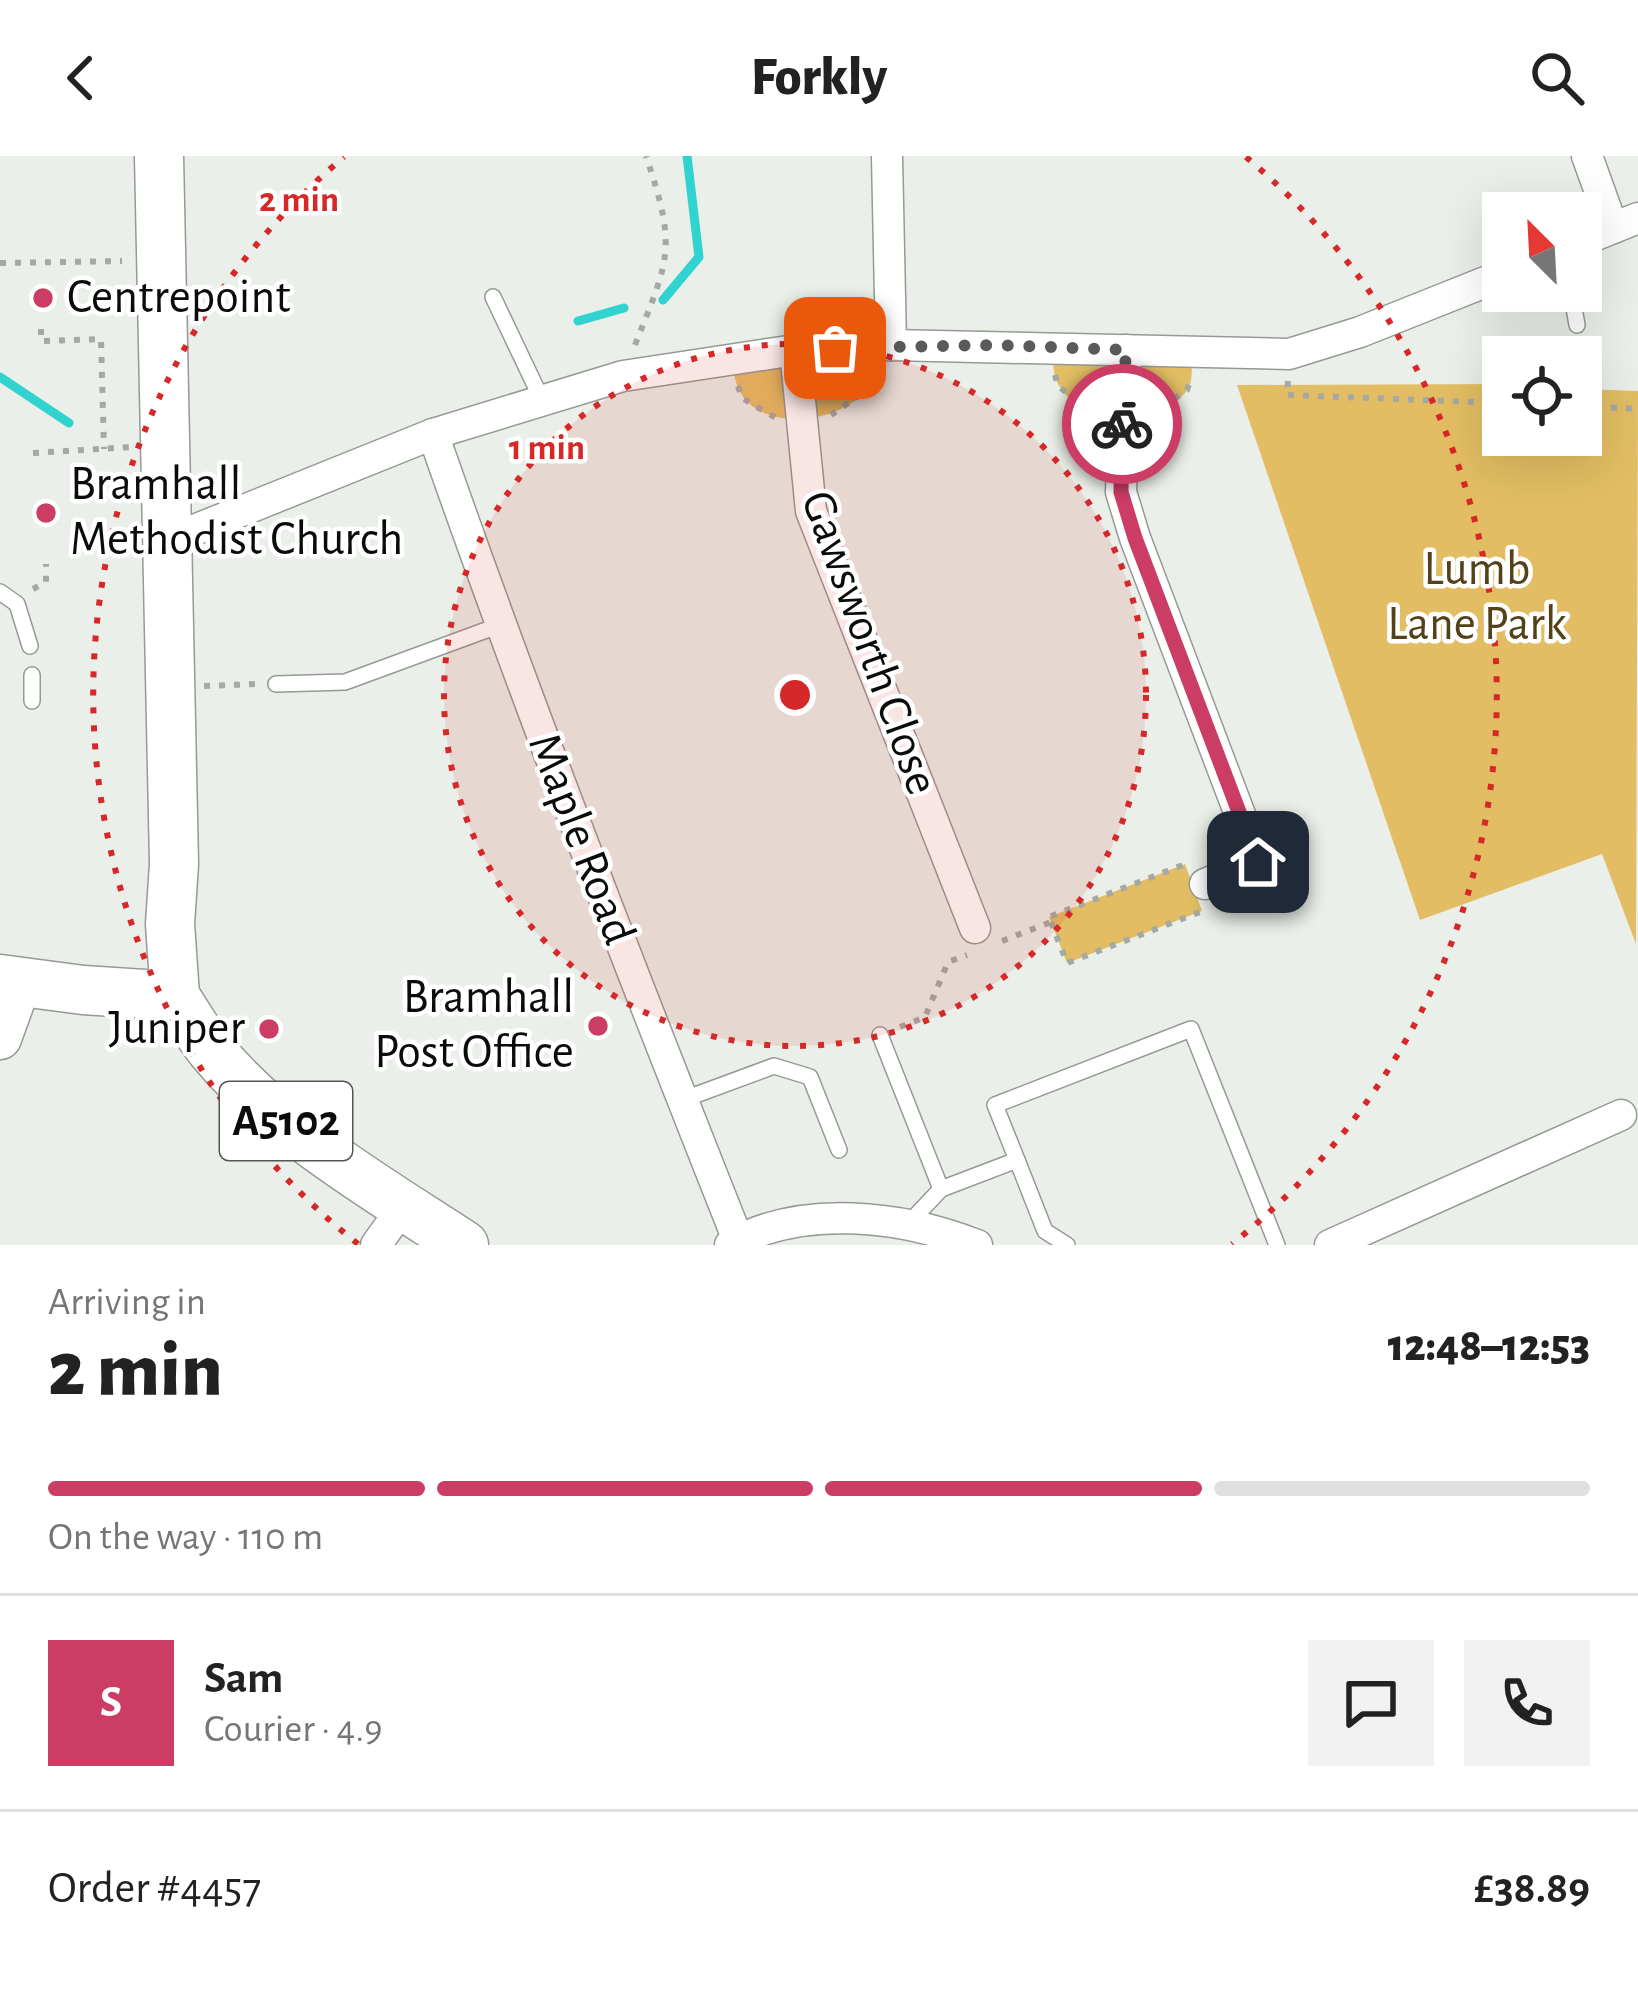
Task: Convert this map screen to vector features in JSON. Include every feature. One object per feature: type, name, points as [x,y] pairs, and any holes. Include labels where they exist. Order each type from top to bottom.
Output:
[{"type":"main road","points":[[0,1038],[10,981],[175,996],[170,924],[174,864],[159,156]]},
{"type":"main road","name":"A5102","points":[[175,996],[212,1050],[390,1226],[464,1245]]},
{"type":"street","points":[[887,156],[891,345]]},
{"type":"street","points":[[1587,156],[1626,223]]},
{"type":"street","points":[[167,541],[433,434],[623,376],[795,350],[891,345],[1289,354],[1360,332],[1482,283]]},
{"type":"street","name":"Gawsworth Close","points":[[795,350],[811,511],[978,943]]},
{"type":"street","points":[[1126,350],[1121,492],[1258,862],[1199,890]]},
{"type":"street","name":"Maple Road","points":[[433,434],[500,625],[734,1243]]},
{"type":"street","points":[[1330,1245],[1621,1115]]},
{"type":"street","points":[[734,1243],[775,1226],[814,1220],[909,1223],[977,1245]]},
{"type":"lane","points":[[493,297],[541,398]]},
{"type":"lane","points":[[1575,312],[1577,325]]},
{"type":"lane","points":[[0,592],[17,604],[30,646]]},
{"type":"lane","points":[[275,684],[345,682],[500,625]]},
{"type":"lane","points":[[32,675],[32,701]]},
{"type":"lane","points":[[1067,1245],[1045,1231],[995,1105],[1192,1029],[1277,1245]]},
{"type":"lane","points":[[880,1035],[941,1189]]},
{"type":"lane","points":[[682,1100],[774,1066],[810,1077],[839,1150]]},
{"type":"lane","points":[[909,1223],[941,1189],[1017,1160]]},
{"type":"path","points":[[623,376],[668,256],[666,217],[646,156]]},
{"type":"path","points":[[0,263],[162,260]]},
{"type":"path","points":[[41,328],[41,341],[101,339],[104,449]]},
{"type":"path","points":[[1289,354],[1287,395],[1482,402]]},
{"type":"path","points":[[1602,407],[1638,409]]},
{"type":"path","points":[[33,453],[166,446]]},
{"type":"path","points":[[17,604],[40,582],[46,582],[46,564]]},
{"type":"path","points":[[170,686],[275,684]]},
{"type":"path","points":[[1185,864],[1199,890],[1067,963],[1048,917],[1185,864]]},
{"type":"path","points":[[880,1035],[925,1017],[948,962],[978,943],[1051,922]]},
{"type":"green space","points":[[875,346],[875,374],[861,396],[846,407],[808,418],[789,419],[754,408],[736,383],[731,360]]},
{"type":"green space","points":[[1054,347],[1191,352],[1190,385],[1159,412],[1122,418],[1102,415],[1084,409],[1058,384]]},
{"type":"green space","name":"Lumb Lane Park","points":[[1482,384],[1482,456],[1602,456],[1602,390],[1638,391],[1636,944],[1602,854],[1420,920],[1237,385]]},
{"type":"green space","points":[[1185,864],[1202,911],[1067,963],[1049,917]]},
{"type":"waterway","points":[[663,300],[699,257],[687,156]]},
{"type":"waterway","points":[[578,321],[624,308]]},
{"type":"waterway","points":[[0,377],[69,423]]},
{"type":"way so far","points":[[835,348],[996,345],[1126,350],[1122,424]]},
{"type":"place","name":"Centrepoint","points":[[43,298]]},
{"type":"place","name":"Bramhall Methodist Church","points":[[46,513]]},
{"type":"place","name":"Bramhall Post Office","points":[[598,1026]]},
{"type":"place","name":"Juniper","points":[[269,1029]]},
{"type":"route","points":[[1122,424],[1121,492],[1135,538],[1258,862]]}]
